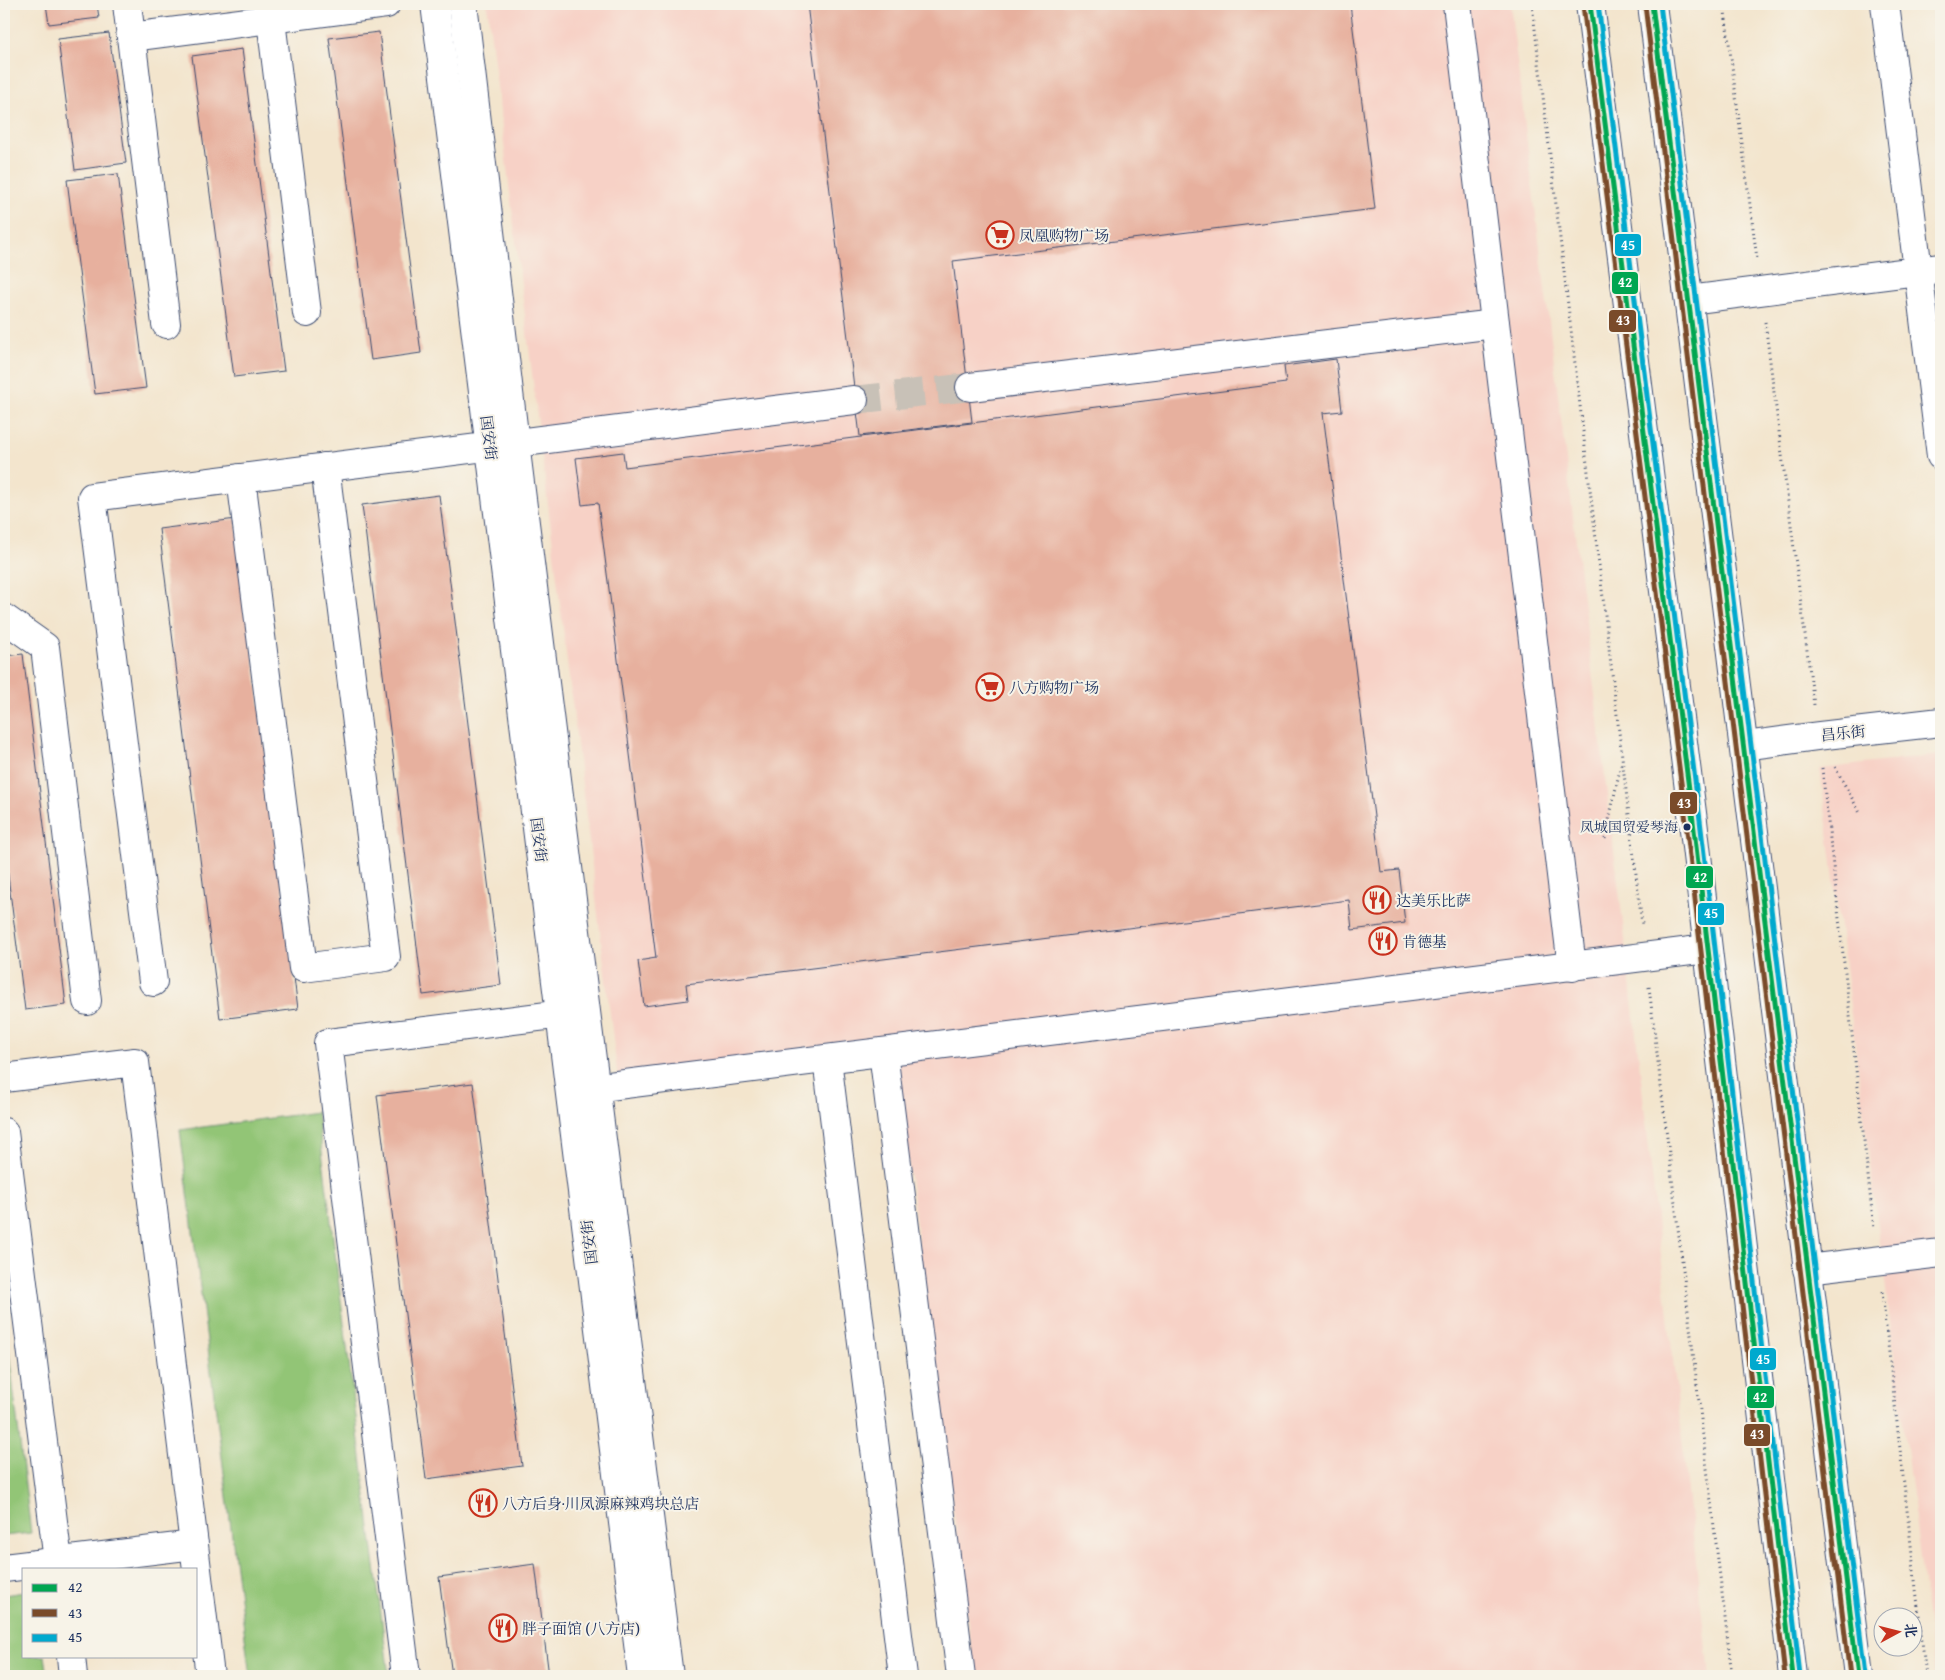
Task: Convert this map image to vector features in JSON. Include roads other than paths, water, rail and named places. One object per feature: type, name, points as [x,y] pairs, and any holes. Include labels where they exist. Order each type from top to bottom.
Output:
[{"type":"street","points":[[127,4],[166,324]]},
{"type":"street","points":[[131,37],[270,12],[386,4]]},
{"type":"street","name":"国安街","points":[[435,4],[502,445],[583,1089],[669,1676]]},
{"type":"street","name":"国安街","points":[[463,4],[502,445]]},
{"type":"street","points":[[1457,4],[1572,967]]},
{"type":"street","points":[[1590,4],[1690,792],[1793,1676]]},
{"type":"street","points":[[1652,4],[1858,1676]]},
{"type":"street","points":[[1885,4],[1930,270],[1941,456]]},
{"type":"street","points":[[270,12],[307,313]]},
{"type":"street","points":[[1689,300],[1930,270]]},
{"type":"street","points":[[970,387],[1495,324]]},
{"type":"street","points":[[153,982],[92,497],[854,400]]},
{"type":"street","points":[[241,478],[302,968],[386,957],[325,467]]},
{"type":"street","points":[[4,618],[45,647],[86,1001]]},
{"type":"street","name":"昌乐街","points":[[1744,746],[1941,722]]},
{"type":"street","points":[[583,1089],[1707,949]]},
{"type":"street","points":[[406,1676],[328,1043],[573,1013]]},
{"type":"street","points":[[883,1052],[961,1676]]},
{"type":"street","points":[[827,1059],[903,1676]]},
{"type":"street","points":[[4,1078],[135,1062],[197,1568]]},
{"type":"street","name":"国安街","points":[[583,1089],[642,1676]]},
{"type":"street","points":[[4,1132],[59,1565]]},
{"type":"street","points":[[1807,1269],[1941,1253]]},
{"type":"street","points":[[4,1568],[59,1565],[194,1545]]},
{"type":"street","points":[[198,1578],[210,1676]]},
{"type":"street","points":[[71,1658],[73,1676]]},
{"type":"tunnel","points":[[854,400],[970,387]]},
{"type":"place","name":"凤凰购物广场","points":[[1000,235]]},
{"type":"place","name":"八方购物广场","points":[[990,687]]},
{"type":"place","name":"凤城国贸爱琴海","points":[[1687,827]]},
{"type":"place","name":"达美乐比萨","points":[[1377,900]]},
{"type":"place","name":"肯德基","points":[[1383,941]]},
{"type":"place","name":"八方后身·川凤源麻辣鸡块总店","points":[[483,1503]]},
{"type":"place","name":"胖子面馆 (八方店)","points":[[503,1628]]}]
